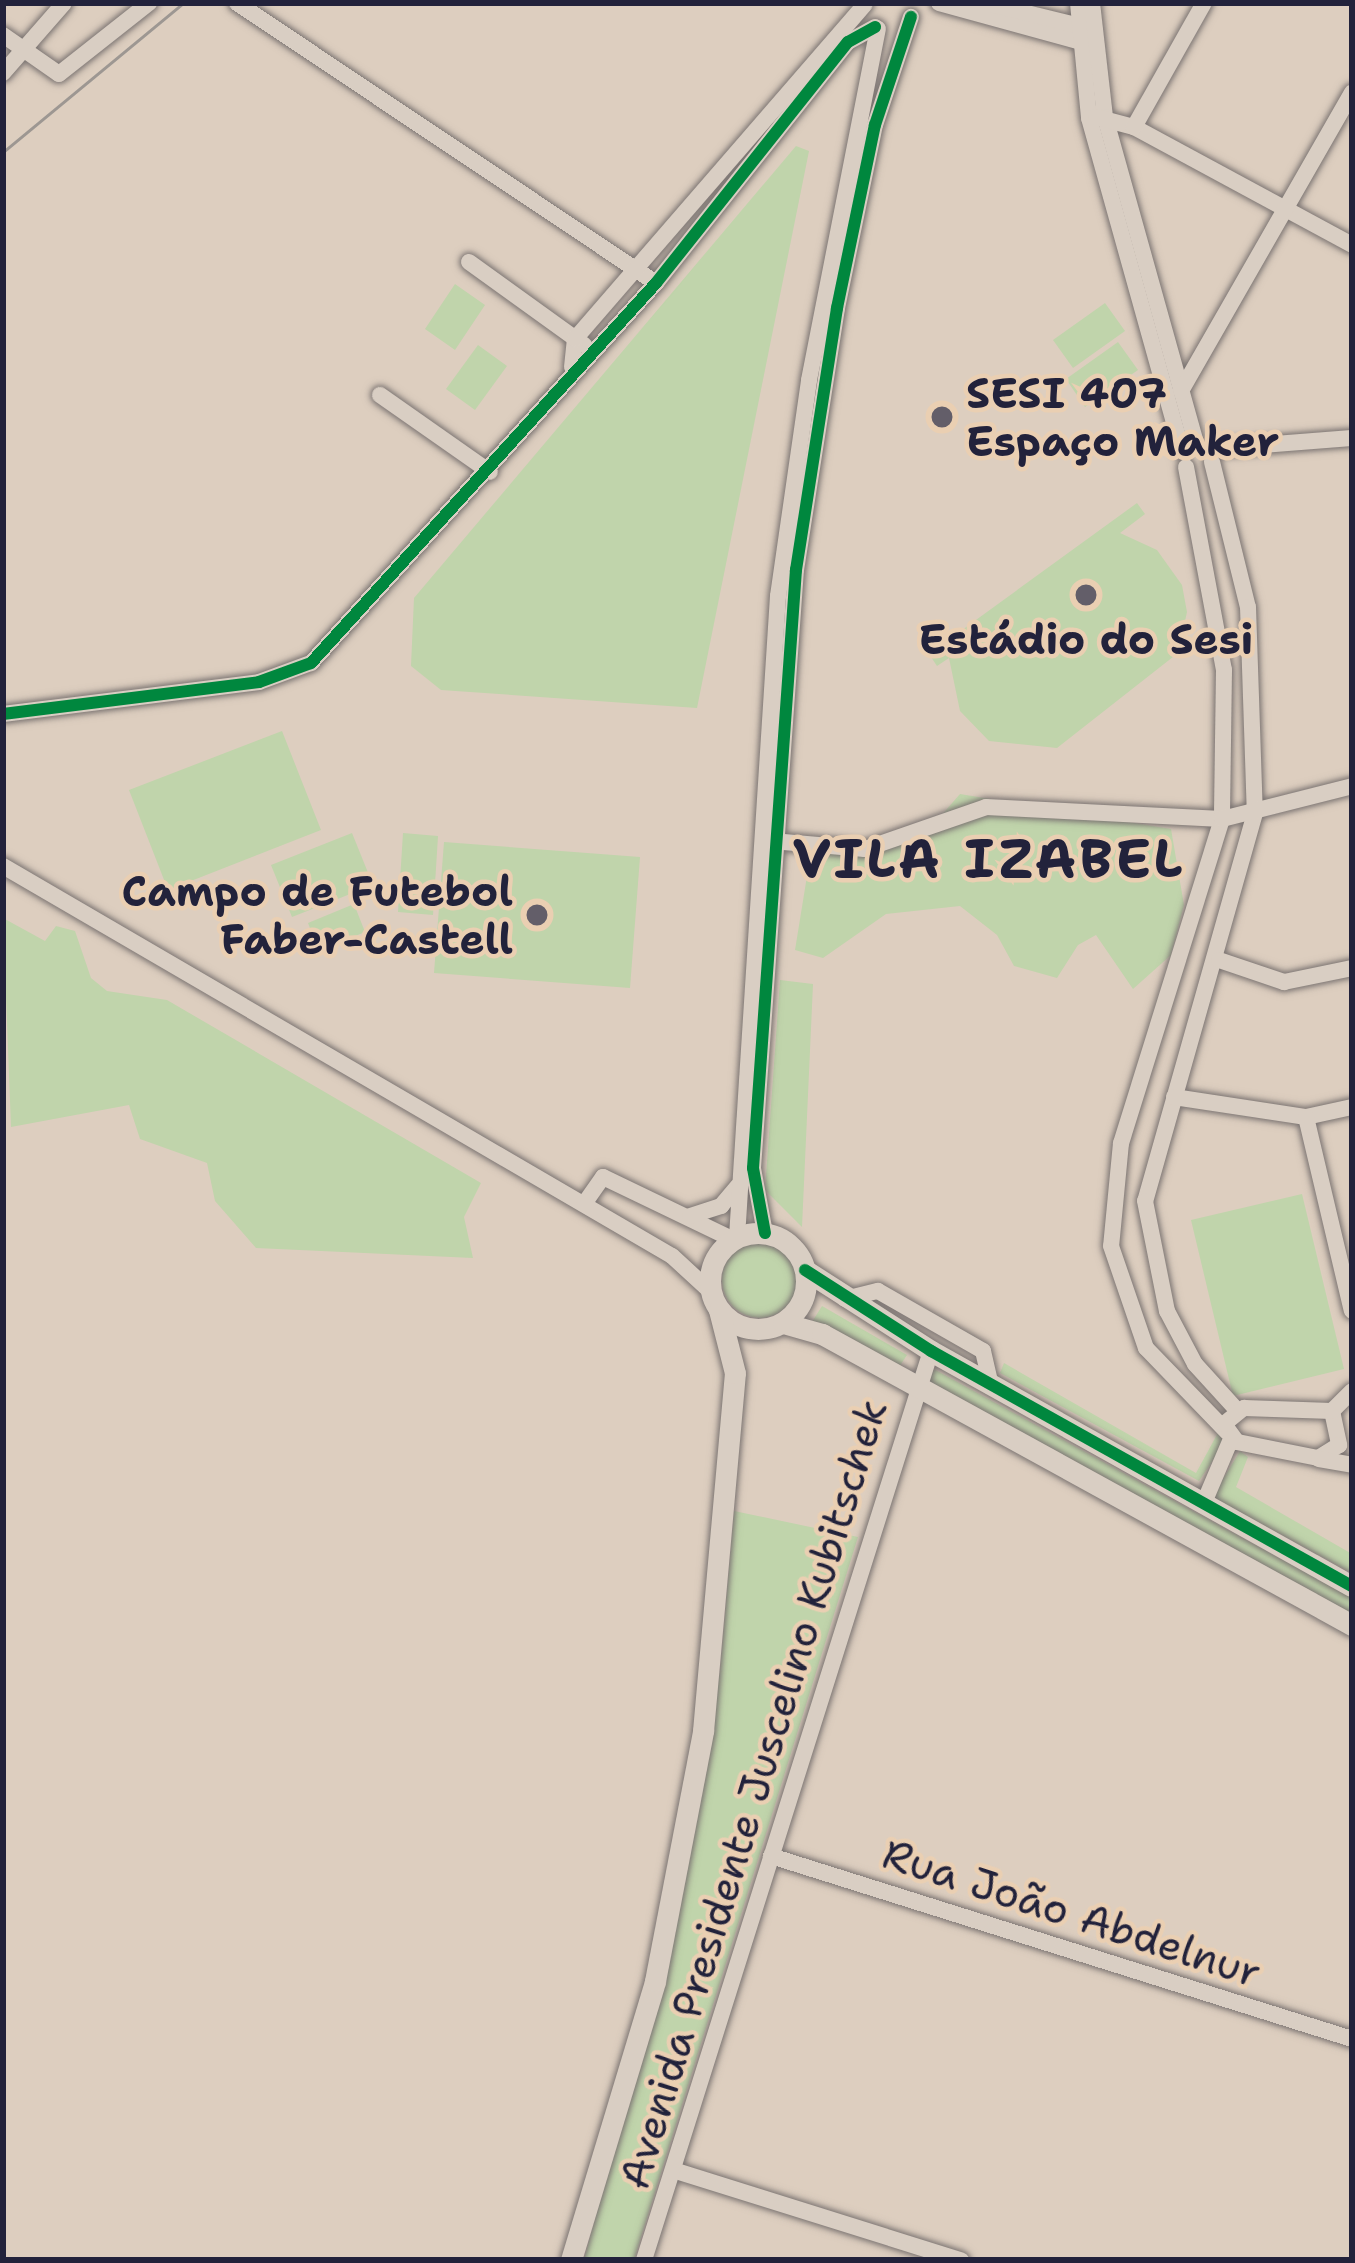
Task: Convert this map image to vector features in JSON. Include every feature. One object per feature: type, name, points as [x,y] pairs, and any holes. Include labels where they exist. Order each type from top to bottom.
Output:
[{"type":"main road","points":[[571,2260],[632,2071],[676,1884],[703,1731],[735,1372],[715,1301],[712,1264],[735,1238],[765,1233],[791,1245],[805,1270],[844,1299],[1352,1586]]},
{"type":"main road","points":[[735,1372],[803,1300],[805,1270]]},
{"type":"main road","points":[[715,1301],[741,1327],[776,1326],[918,1386],[1352,1625]]},
{"type":"main road","points":[[1130,1502],[1146,1472]]},
{"type":"main road","points":[[1186,1535],[1203,1505]]},
{"type":"street","points":[[3,73],[64,3]]},
{"type":"street","points":[[3,35],[59,74],[149,3]]},
{"type":"street","points":[[237,3],[656,283]]},
{"type":"street","points":[[939,3],[1086,35]]},
{"type":"street","points":[[986,3],[1086,35]]},
{"type":"street","points":[[1078,3],[1097,117],[1197,454],[1248,607],[1255,813],[1219,960],[1145,1201],[1151,1264],[1195,1364],[1236,1409],[1341,1419]]},
{"type":"street","points":[[1086,35],[1092,3]]},
{"type":"street","points":[[1134,127],[1204,3]]},
{"type":"street","points":[[572,367],[575,338],[864,4],[877,28],[809,380],[778,596],[735,1238],[603,1177],[584,1204]]},
{"type":"street","points":[[3,714],[295,672],[490,472],[572,367],[595,352],[656,283],[848,42],[914,10]]},
{"type":"street","points":[[765,1233],[753,1168],[772,841],[809,468],[875,124],[914,10]]},
{"type":"street","points":[[1180,391],[1352,93]]},
{"type":"street","points":[[1097,117],[1134,127],[1352,245]]},
{"type":"street","points":[[1097,117],[1197,454],[1224,670],[1222,819],[1121,1143],[1110,1214],[1117,1279],[1146,1348],[1229,1435],[1352,1465]]},
{"type":"street","points":[[469,262],[595,352]]},
{"type":"street","points":[[380,395],[490,472]]},
{"type":"street","points":[[1197,454],[1352,438]]},
{"type":"street","points":[[772,841],[865,849],[986,807],[1222,819],[1352,785]]},
{"type":"street","points":[[3,866],[672,1256],[715,1301]]},
{"type":"street","points":[[1219,960],[1284,982],[1352,968]]},
{"type":"street","points":[[1174,1097],[1306,1117],[1352,1107]]},
{"type":"street","points":[[1306,1117],[1352,1310]]},
{"type":"street","points":[[690,1216],[721,1206],[739,1186]]},
{"type":"street","points":[[844,1299],[878,1291],[982,1351],[990,1382]]},
{"type":"street","name":"Avenida Presidente Juscelino Kubitschek","points":[[644,2260],[931,1351]]},
{"type":"street","points":[[1318,1458],[1339,1445],[1341,1419],[1352,1391]]},
{"type":"street","points":[[1203,1505],[1236,1409]]},
{"type":"street","name":"Rua João Abdelnur","points":[[771,1856],[1352,2039]]},
{"type":"street","points":[[674,2170],[961,2260]]},
{"type":"green space","points":[[796,146],[809,151],[697,708],[441,690],[411,666],[414,598]]},
{"type":"green space","points":[[455,284],[485,305],[455,350],[425,329]]},
{"type":"green space","points":[[1105,303],[1125,331],[1073,368],[1053,340]]},
{"type":"green space","points":[[1118,342],[1138,370],[1085,407],[1066,379]]},
{"type":"green space","points":[[478,345],[507,366],[475,410],[446,389]]},
{"type":"green space","points":[[1137,503],[1145,514],[1120,533],[1157,550],[1182,585],[1187,612],[1178,653],[1057,748],[989,741],[960,711],[949,658],[937,666],[929,654]]},
{"type":"green space","points":[[282,731],[321,830],[168,890],[129,790]]},
{"type":"green space","points":[[960,794],[1171,829],[1184,905],[1171,955],[1133,989],[1096,935],[1078,945],[1057,978],[1014,966],[997,935],[960,906],[886,914],[823,958],[795,950],[813,839],[863,847],[939,818]]},
{"type":"green space","points":[[352,833],[373,885],[292,917],[271,865]]},
{"type":"green space","points":[[403,833],[438,836],[433,915],[398,912]]},
{"type":"green space","name":"Campo de Futebol Faber-Castell","points":[[444,842],[640,857],[630,988],[434,973]]},
{"type":"green space","points":[[354,904],[365,932],[319,951],[308,923]]},
{"type":"green space","points":[[3,918],[45,941],[56,926],[75,931],[91,978],[107,991],[167,1000],[481,1183],[464,1217],[473,1258],[256,1248],[215,1201],[207,1163],[140,1139],[129,1105],[11,1127]]},
{"type":"green space","points":[[780,980],[813,984],[802,1227],[765,1190]]},
{"type":"green space","points":[[1302,1194],[1344,1369],[1233,1396],[1191,1220]]},
{"type":"green space","points":[[760,1242],[787,1253],[798,1280],[787,1307],[760,1318],[733,1307],[722,1280],[733,1253]]},
{"type":"green space","points":[[822,1306],[907,1355],[897,1370],[812,1322]]},
{"type":"green space","points":[[1004,1363],[1196,1473],[1219,1431],[1227,1440],[1199,1481],[1000,1373]]},
{"type":"green space","points":[[930,1367],[1352,1598],[1352,1617],[928,1384]]},
{"type":"green space","points":[[1240,1451],[1248,1457],[1236,1487],[1352,1554],[1352,1573],[1212,1497]]},
{"type":"green space","points":[[734,1511],[858,1537],[634,2260],[584,2260],[675,1921],[720,1672]]},
{"type":"railway","points":[[3,152],[183,3]]},
{"type":"cycle path","points":[[765,1233],[753,1168],[796,570],[837,308],[875,125],[911,17]]},
{"type":"cycle path","points":[[3,714],[259,682],[311,663],[656,283],[848,42],[875,27]]},
{"type":"cycle path","points":[[805,1270],[931,1351],[1352,1586]]},
{"type":"place","name":"SESI 407 Espaço Maker","points":[[942,417]]},
{"type":"place","name":"Estádio do Sesi","points":[[1086,595]]},
{"type":"place","name":"Campo de Futebol Faber-Castell","points":[[537,915]]},
{"type":"district","name":"VILA IZABEL","points":[[989,858]]}]
